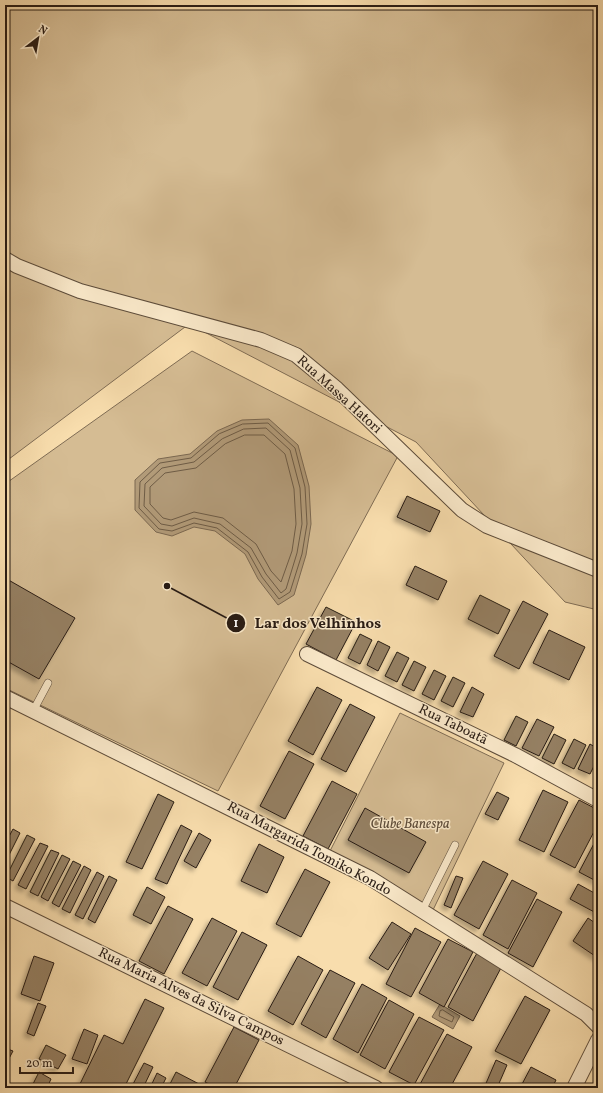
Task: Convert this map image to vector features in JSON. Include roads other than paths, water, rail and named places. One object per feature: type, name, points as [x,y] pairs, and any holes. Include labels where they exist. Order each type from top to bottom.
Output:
[{"type":"street","name":"Rua Massa Hatori","points":[[5,259],[17,266],[80,290],[261,340],[296,355],[337,389],[462,510],[487,526],[598,570]]},
{"type":"street","name":"Rua Taboatã","points":[[307,654],[515,755],[598,800]]},
{"type":"street","name":"Rua Margarida Tomiko Kondo","points":[[5,697],[345,866],[422,911],[586,1014],[598,1026]]},
{"type":"street","name":"Rua Maria Alves da Silva Campos","points":[[5,906],[376,1088]]},
{"type":"street","points":[[574,1088],[598,1040]]},
{"type":"lane","points":[[33,711],[48,683]]},
{"type":"lane","points":[[422,911],[455,845]]},
{"type":"water","points":[[269,419],[298,445],[309,486],[311,524],[306,555],[294,595],[278,605],[258,579],[245,554],[215,531],[194,527],[172,536],[156,532],[135,510],[135,480],[158,459],[190,454],[217,431],[242,420]]},
{"type":"water","points":[[440,1004],[460,1016],[453,1029],[432,1017]]},
{"type":"place","name":"Lar dos Velhinhos","points":[[167,586]]},
{"type":"park label","name":"Clube Banespa","points":[[410,824]]}]
